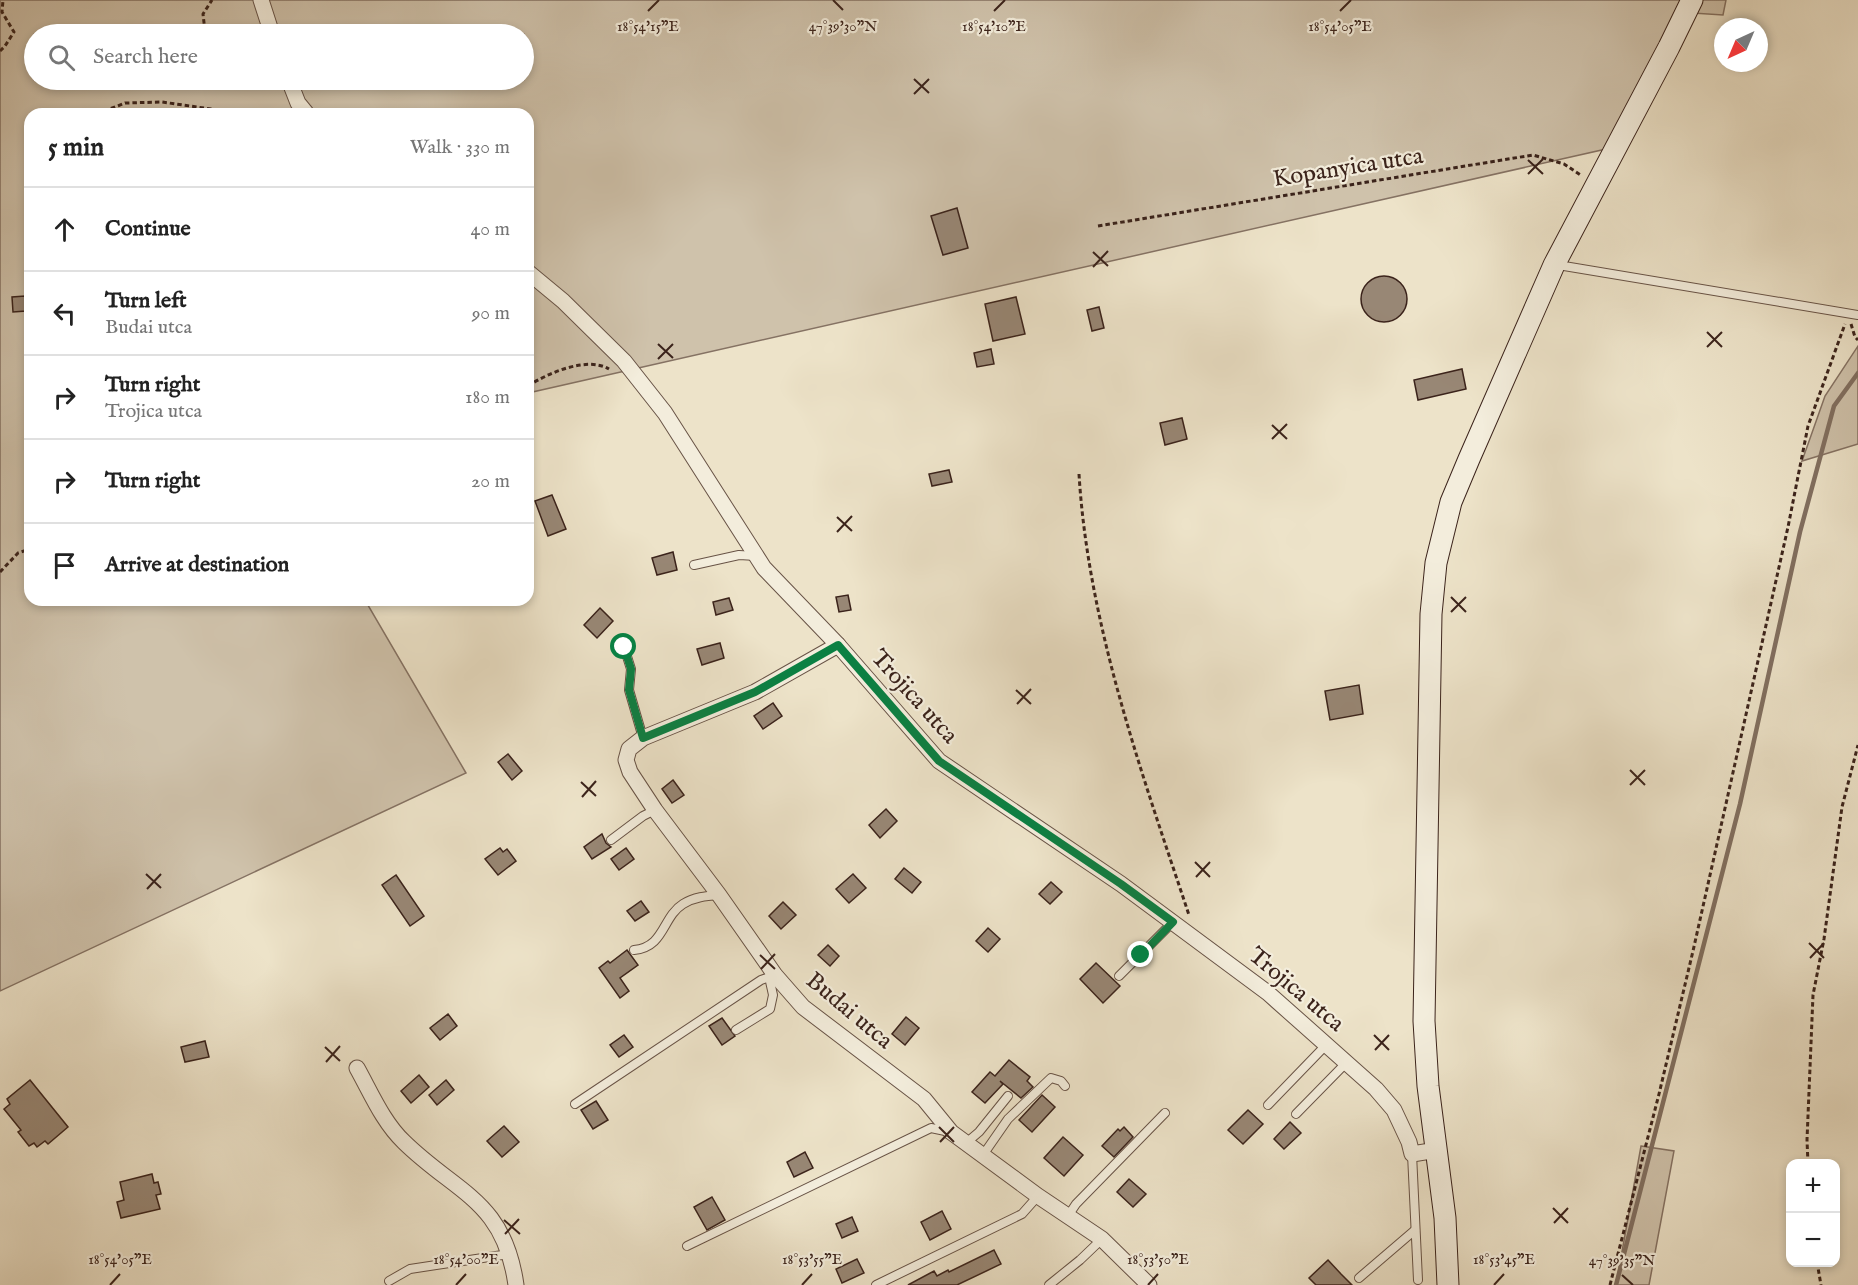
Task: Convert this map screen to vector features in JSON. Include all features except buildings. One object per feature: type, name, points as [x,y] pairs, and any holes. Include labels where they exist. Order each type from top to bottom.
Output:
[{"type":"street","points":[[261,0],[269,24]]},
{"type":"street","points":[[1448,1285],[1445,1218],[1428,1086],[1424,1021],[1431,614],[1436,563],[1451,502],[1554,265],[1670,47],[1692,0]]},
{"type":"street","points":[[293,90],[302,108]]},
{"type":"street","name":"Trojica utca","points":[[534,277],[563,301],[624,361],[665,413],[764,568],[838,645],[939,761],[1112,878],[1268,993],[1376,1089],[1394,1110],[1412,1154]]},
{"type":"street","points":[[643,738],[755,692],[838,645]]},
{"type":"street","name":"Budai utca","points":[[643,738],[629,750],[626,760],[630,772],[655,810],[719,895],[772,976],[803,1007],[924,1099],[951,1132],[1038,1196],[1102,1239],[1149,1285]]},
{"type":"street","points":[[357,1068],[382,1113],[403,1141],[480,1204],[495,1222],[509,1254],[516,1285]]},
{"type":"street","points":[[1412,1154],[1437,1150]]},
{"type":"lane","points":[[1554,265],[1858,315]]},
{"type":"lane","points":[[694,565],[739,555],[756,556]]},
{"type":"lane","points":[[624,647],[631,669],[629,690],[643,738]]},
{"type":"lane","points":[[611,840],[643,816],[655,810]]},
{"type":"lane","points":[[634,950],[644,949],[652,943],[664,931],[672,915],[682,904],[700,897],[719,895]]},
{"type":"lane","points":[[1119,976],[1173,922]]},
{"type":"lane","points":[[575,1104],[606,1081],[772,976],[773,995],[770,1009],[736,1030]]},
{"type":"lane","points":[[1268,1105],[1327,1044]]},
{"type":"lane","points":[[1296,1114],[1347,1062]]},
{"type":"lane","points":[[983,1155],[1008,1119],[1051,1078],[1061,1081],[1065,1086]]},
{"type":"lane","points":[[966,1143],[980,1131],[1008,1096]]},
{"type":"lane","points":[[1068,1216],[1076,1204],[1165,1113]]},
{"type":"lane","points":[[687,1246],[931,1128],[951,1132]]},
{"type":"lane","name":"Trojica utca","points":[[1412,1154],[1418,1280]]},
{"type":"lane","points":[[876,1285],[1022,1214],[1038,1196]]},
{"type":"lane","points":[[1359,1278],[1415,1230]]},
{"type":"lane","points":[[1049,1285],[1102,1239]]},
{"type":"lane","points":[[389,1281],[410,1269],[509,1254]]},
{"type":"path","points":[[0,51],[14,32],[2,12],[3,0]]},
{"type":"path","points":[[204,24],[203,14],[212,0]]},
{"type":"path","points":[[113,108],[125,103],[162,102],[204,108]]},
{"type":"path","name":"Kopanyica utca","points":[[1098,226],[1533,155],[1564,164],[1596,185]]},
{"type":"path","points":[[1610,1285],[1694,951],[1788,527],[1808,426],[1848,314]]},
{"type":"path","points":[[534,382],[550,373],[572,366],[601,365],[617,374]]},
{"type":"path","points":[[1079,474],[1089,564],[1121,702],[1191,920],[1186,931]]},
{"type":"path","points":[[0,572],[18,553],[24,551]]},
{"type":"path","points":[[1808,1159],[1813,995],[1824,939],[1842,807],[1858,745]]},
{"type":"path","points":[[1818,1267],[1821,1285]]},
{"type":"shaded area","points":[[0,0],[1726,0],[1723,15],[1677,12],[1606,149],[534,392],[534,108],[24,108],[24,606],[369,606],[466,773],[0,991]]},
{"type":"shaded area","points":[[1858,346],[1858,444],[1802,461],[1825,396]]},
{"type":"shaded area","points":[[1641,1146],[1674,1151],[1649,1285],[1616,1285]]},
{"type":"waterway","points":[[1616,1285],[1740,804],[1800,532],[1834,406],[1858,373]]},
{"type":"route","points":[[624,647],[631,669],[629,690],[643,738],[755,692],[838,645],[939,761],[1121,884],[1173,922],[1141,955]]}]
